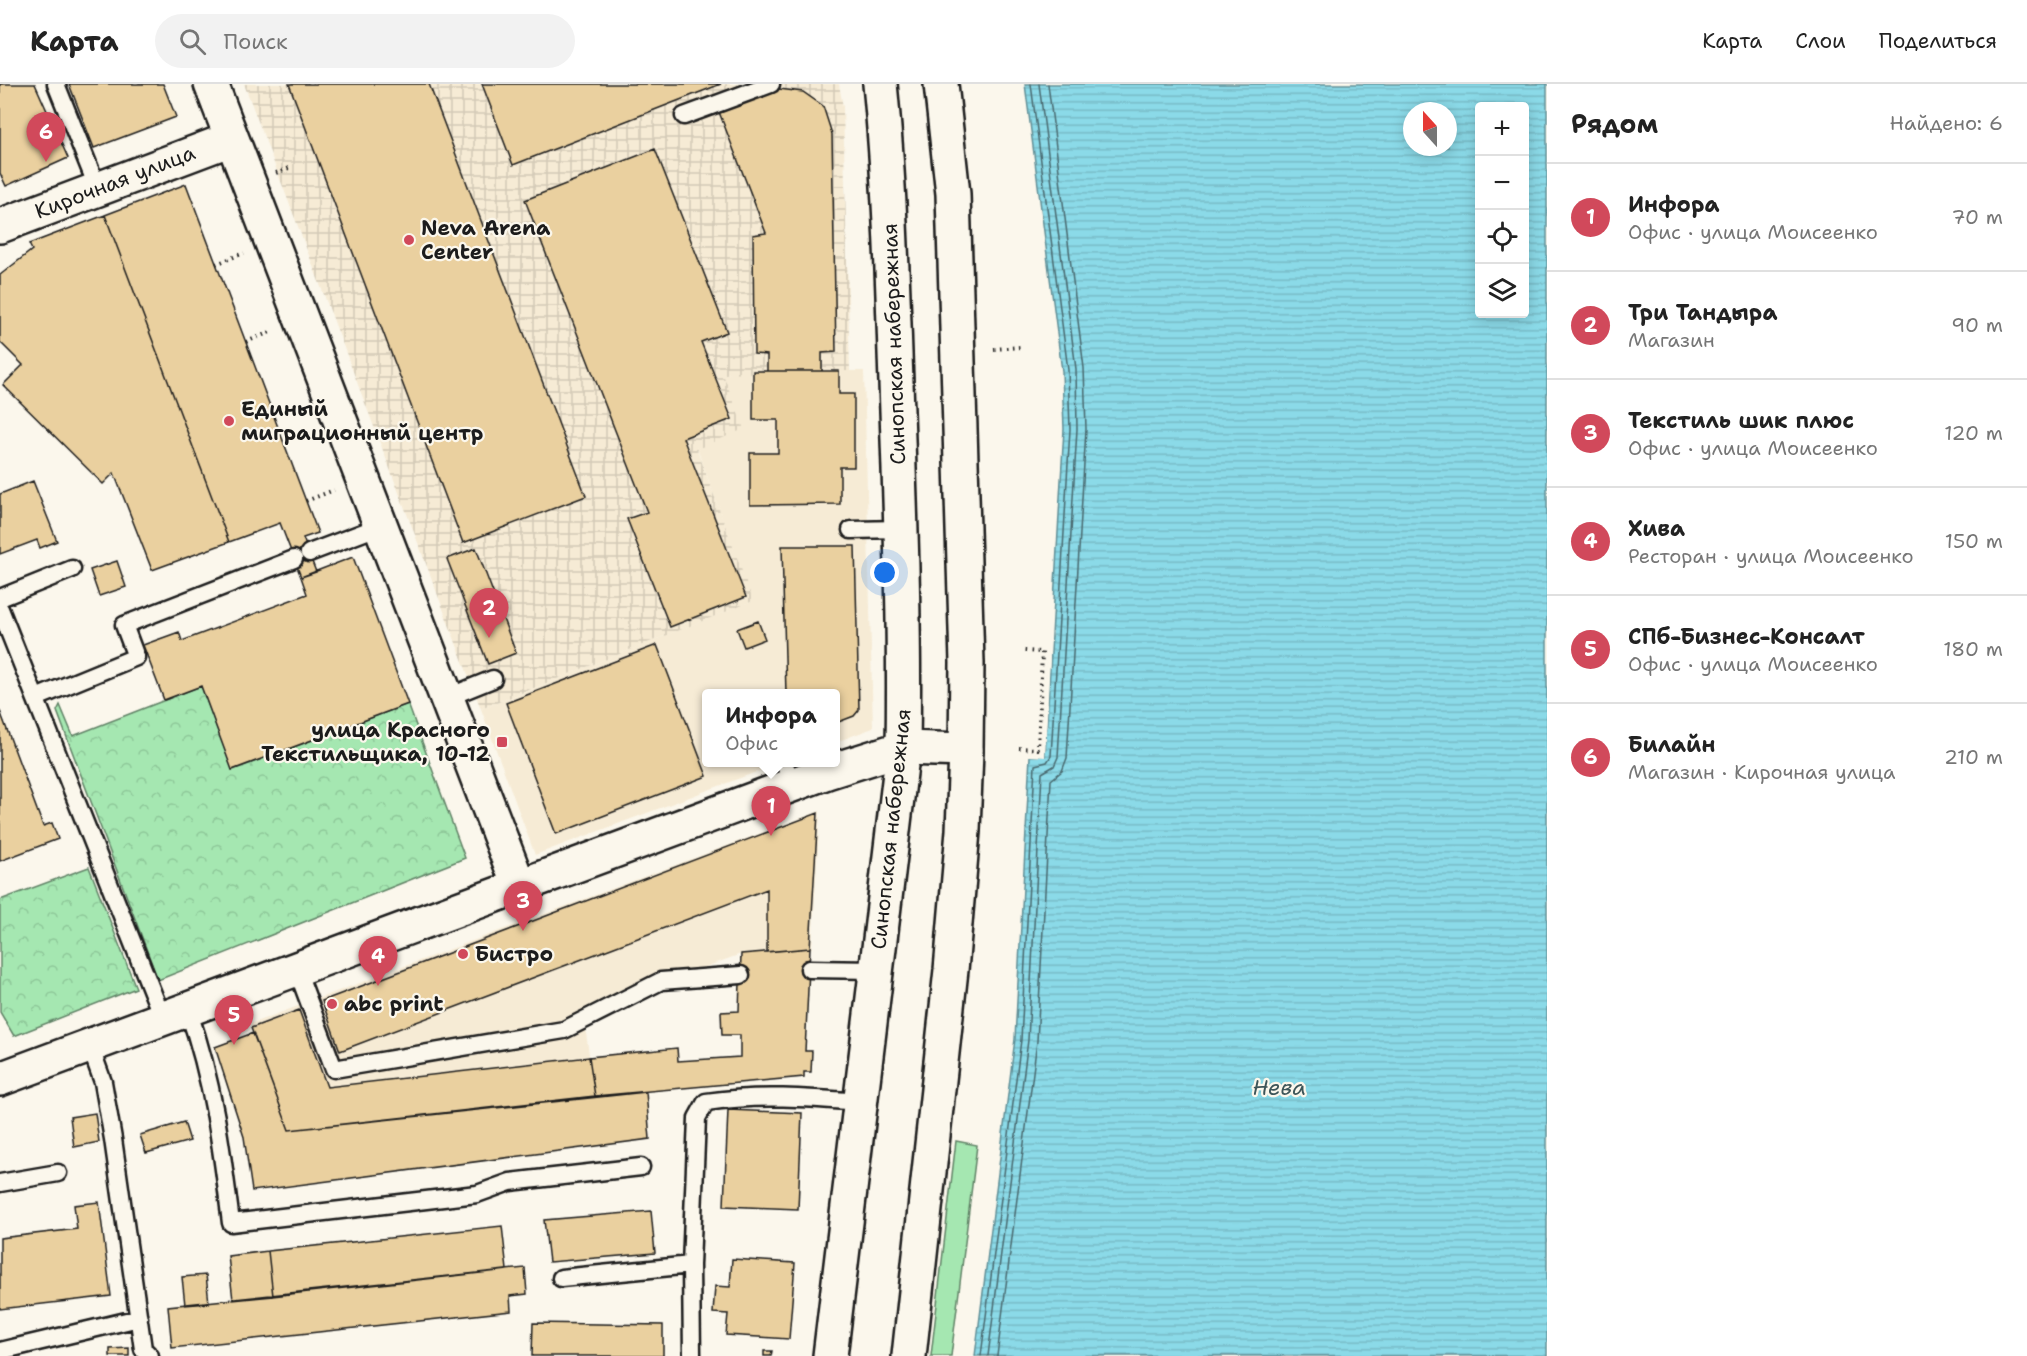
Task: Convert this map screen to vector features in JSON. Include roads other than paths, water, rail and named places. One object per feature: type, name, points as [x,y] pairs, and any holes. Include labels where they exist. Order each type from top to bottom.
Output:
[{"type":"main road","points":[[211,84],[519,886]]},
{"type":"main road","name":"Синопская набережная","points":[[830,1356],[903,748],[905,664],[901,529],[890,229],[880,84]]},
{"type":"main road","points":[[909,1356],[952,958],[963,831],[966,750],[967,663],[953,194],[941,84]]},
{"type":"main road","name":"Кирочная улица","points":[[2,220],[98,189],[231,139]]},
{"type":"main road","points":[[840,762],[903,748],[966,750]]},
{"type":"main road","points":[[2,1073],[90,1046],[297,970],[519,886],[788,774],[819,767]]},
{"type":"lane","points":[[56,84],[98,189]]},
{"type":"lane","points":[[684,116],[771,84]]},
{"type":"lane","points":[[36,698],[136,657],[124,625],[380,526]]},
{"type":"lane","points":[[851,530],[901,529]]},
{"type":"lane","points":[[0,598],[72,569]]},
{"type":"lane","points":[[0,609],[36,698],[176,1015],[205,1059],[216,1112],[231,1223],[477,1194],[510,1182],[641,1167]]},
{"type":"lane","points":[[446,698],[494,679]]},
{"type":"lane","points":[[809,969],[876,970]]},
{"type":"lane","points":[[297,970],[334,1069],[564,1030],[662,981],[741,975]]},
{"type":"lane","points":[[90,1046],[102,1082],[109,1116],[143,1349],[150,1356]]},
{"type":"lane","points":[[692,1356],[691,1264],[697,1118],[706,1102],[726,1099],[802,1097],[860,1102]]},
{"type":"lane","points":[[0,1183],[58,1173]]},
{"type":"lane","points":[[561,1278],[691,1264]]},
{"type":"lane","points":[[0,1351],[139,1318]]},
{"type":"water","name":"Нева","points":[[1025,84],[1547,84],[1547,1356],[975,1356],[1015,1039],[1030,756],[1045,756],[1064,429],[1062,371]]},
{"type":"place","name":"Билайн","points":[[46,162]]},
{"type":"place","name":"Neva Arena Center","points":[[409,240]]},
{"type":"place","name":"Единый миграционный центр","points":[[229,421]]},
{"type":"place","name":"Три Тандыра","points":[[489,638]]},
{"type":"place","name":"улица Красного Текстильщика, 10-12","points":[[502,742]]},
{"type":"place","name":"Инфора","points":[[771,836]]},
{"type":"place","name":"Текстиль шик плюс","points":[[523,931]]},
{"type":"place","name":"Бистро","points":[[463,954]]},
{"type":"place","name":"Хива","points":[[378,986]]},
{"type":"place","name":"abc print","points":[[332,1004]]},
{"type":"place","name":"СПб-Бизнес-Консалт","points":[[234,1045]]}]
